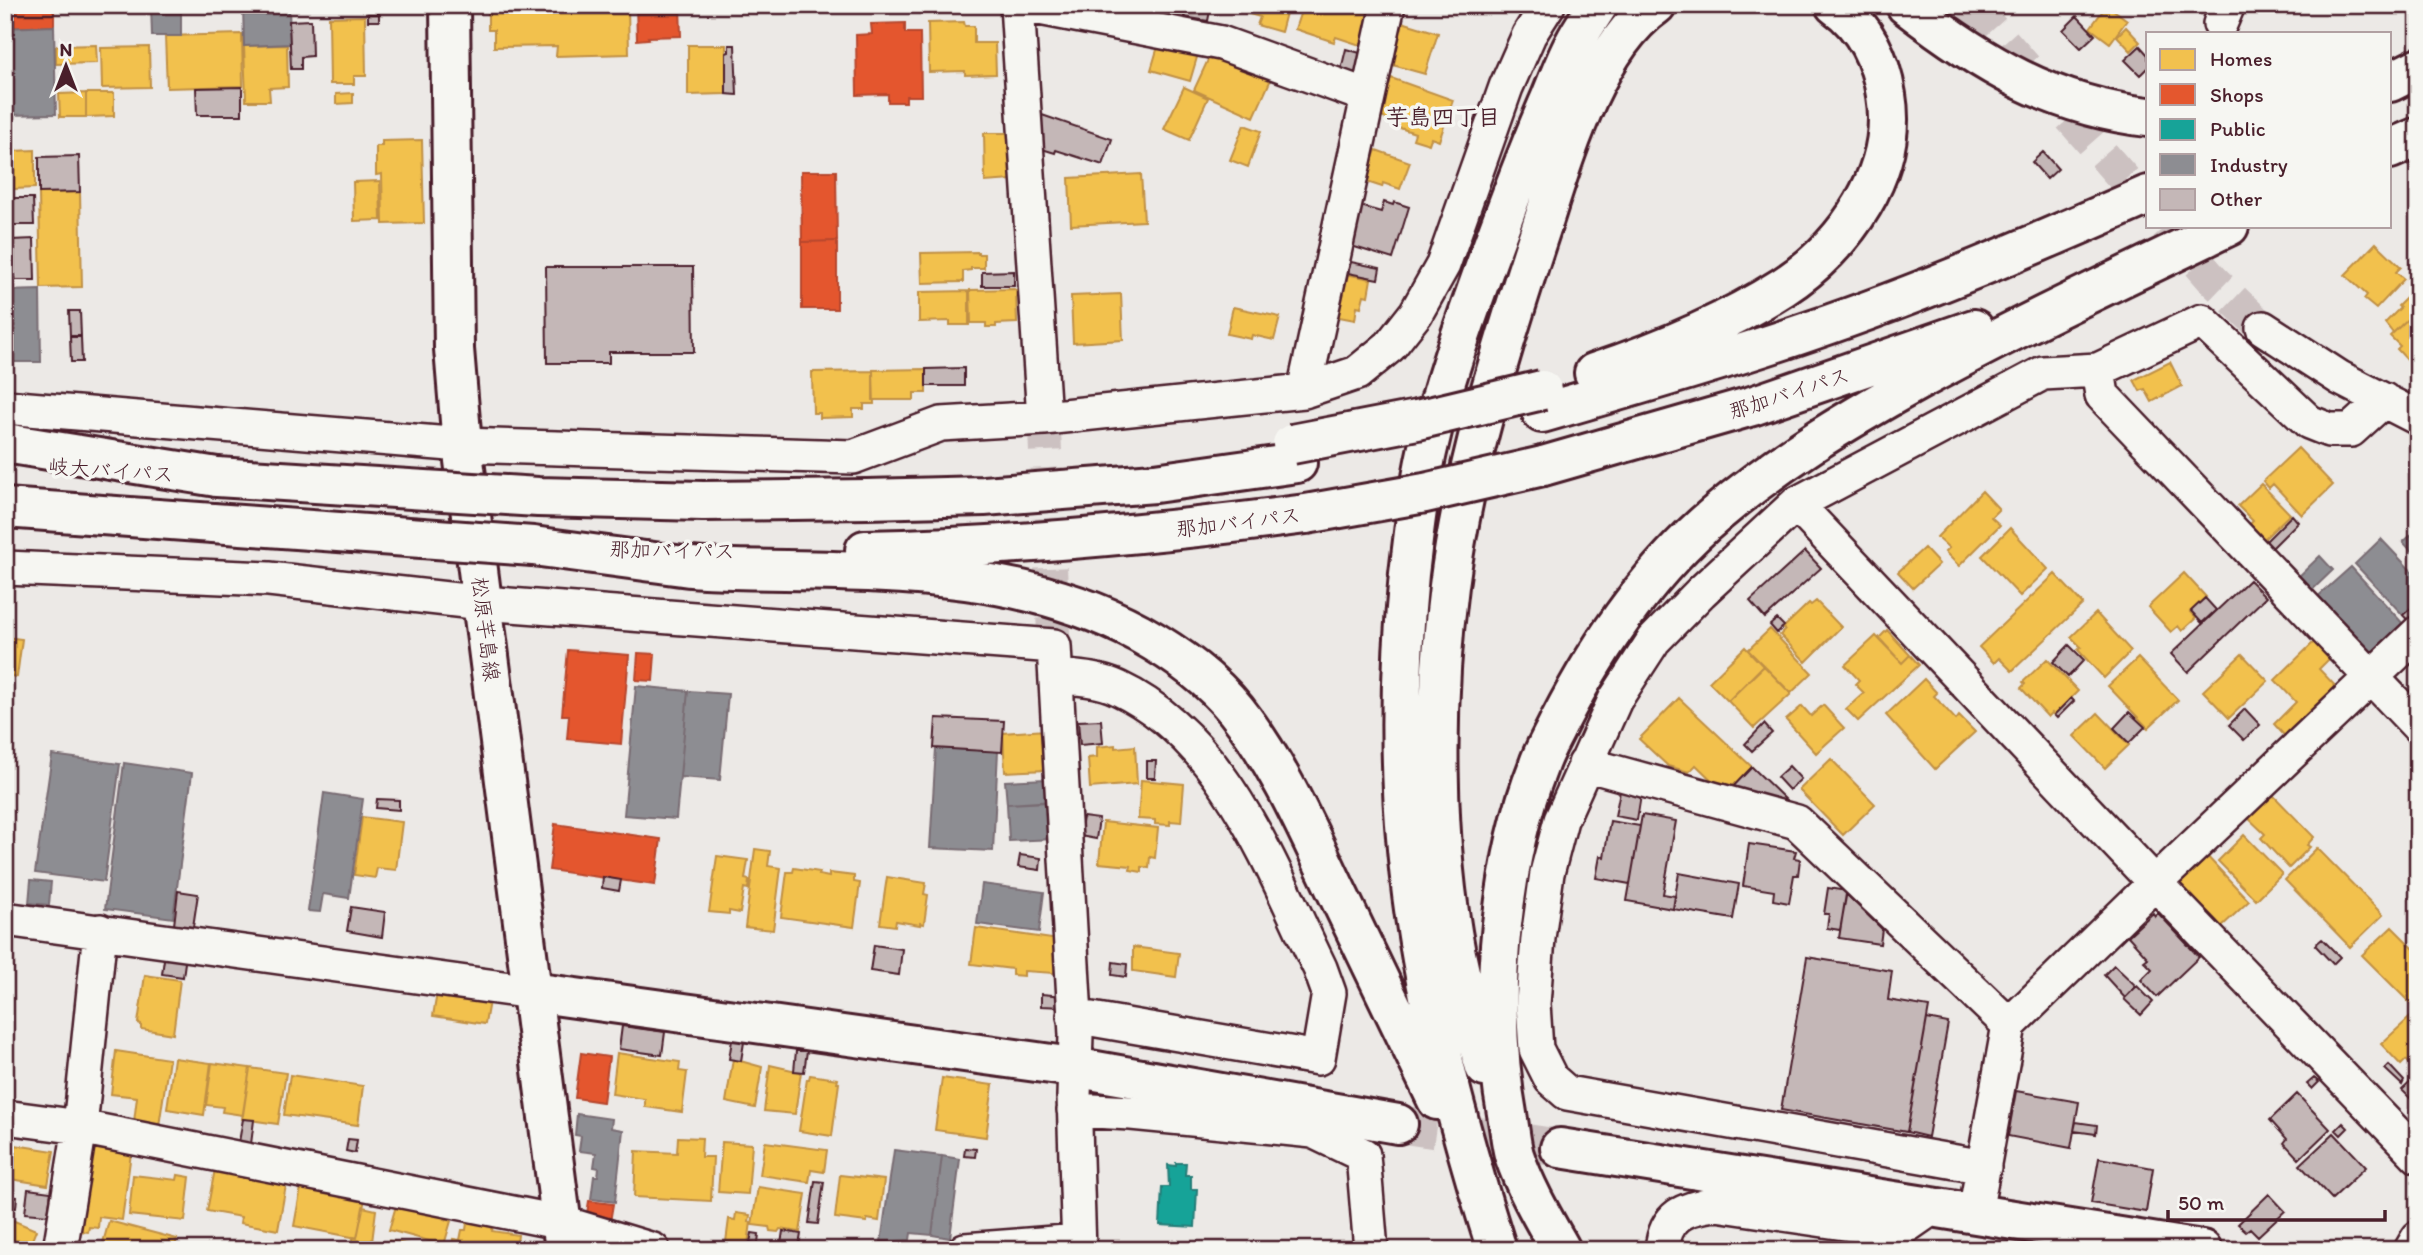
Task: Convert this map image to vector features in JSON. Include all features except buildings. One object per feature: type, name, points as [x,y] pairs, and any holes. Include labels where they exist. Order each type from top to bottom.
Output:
[{"type":"main road","name":"松原芋島線","points":[[450,5],[454,349],[462,445],[564,1236]]},
{"type":"main road","points":[[1497,1250],[1474,1177],[1432,1014],[1419,940],[1409,862],[1402,696],[1407,592],[1426,454],[1446,377],[1511,195],[1573,45],[1598,5]]},
{"type":"main road","points":[[1561,1250],[1540,1212],[1514,1154],[1490,1088],[1455,951],[1440,804],[1442,654],[1449,586],[1460,522],[1494,373],[1556,180],[1602,69],[1625,35],[1656,5]]},
{"type":"main road","points":[[5,443],[217,477],[538,497],[703,501],[984,496],[1156,483],[1295,453],[1423,440],[1542,401],[1719,323],[1785,286],[1828,249],[1856,215],[1877,181],[1887,145],[1889,109],[1883,74],[1869,41],[1846,13],[1835,5]]},
{"type":"main road","points":[[1906,5],[1947,37],[2029,85],[2071,101],[2119,114],[2146,117]]},
{"type":"main road","points":[[2392,73],[2418,66]]},
{"type":"main road","points":[[2392,81],[2418,66]]},
{"type":"main road","points":[[2392,148],[2418,136]]},
{"type":"main road","points":[[1542,401],[1678,374],[1808,332],[1933,286],[2146,196]]},
{"type":"main road","name":"那加バイパス","points":[[867,561],[1189,529],[1306,513],[1425,493],[1543,466],[1752,406],[1966,332],[2213,228]]},
{"type":"main road","points":[[1514,1154],[1501,1082],[1497,974],[1505,895],[1519,827],[1538,765],[1572,696],[1611,633],[1657,572],[1713,516],[1732,501],[1781,463],[1858,414],[1969,353],[2225,228]]},
{"type":"main road","name":"岐大バイパス","points":[[5,462],[217,477]]},
{"type":"main road","points":[[5,508],[533,546],[700,568],[867,561],[938,577],[994,584],[1059,600],[1112,619],[1163,646],[1202,675],[1234,708],[1265,750],[1293,800],[1474,1177]]},
{"type":"main road","points":[[5,527],[213,523]]},
{"type":"main road","points":[[532,992],[1073,1067],[1398,1124]]},
{"type":"main road","points":[[1560,1149],[2202,1250]]},
{"type":"street","points":[[1017,5],[1044,418]]},
{"type":"street","points":[[1024,5],[1221,43],[1367,96]]},
{"type":"street","points":[[1304,390],[1388,5]]},
{"type":"street","points":[[5,407],[462,445],[853,457],[941,424],[1044,418],[1304,390],[1357,373],[1390,346],[1416,313],[1443,265],[1506,87],[1529,35],[1548,5]]},
{"type":"street","points":[[1984,1167],[1567,1093],[1550,1079],[1536,1049],[1533,1004],[1547,873],[1558,834],[1585,764],[1615,700],[1654,640],[1701,592],[1796,504],[2043,373],[2098,370],[2203,321],[2309,422],[2329,430],[2351,430],[2384,400]]},
{"type":"street","points":[[2263,328],[2340,378],[2418,418]]},
{"type":"street","points":[[2098,370],[2102,395],[2418,726]]},
{"type":"street","points":[[1796,504],[2418,1156]]},
{"type":"street","points":[[5,568],[269,579],[483,603],[1054,646],[1076,1035],[1073,1067],[1079,1245],[965,1250]]},
{"type":"street","points":[[1975,1213],[2009,1025],[2418,633]]},
{"type":"street","points":[[1056,676],[1116,687],[1152,707],[1216,770],[1243,812],[1320,968],[1329,993],[1318,1058],[1074,1016]]},
{"type":"street","points":[[1585,764],[1797,822],[2009,1025]]},
{"type":"street","points":[[5,919],[532,992]]},
{"type":"street","points":[[61,1250],[80,1127],[100,931]]},
{"type":"street","points":[[1074,1110],[1313,1131],[1363,1155],[1371,1250]]},
{"type":"street","points":[[5,1117],[80,1127],[564,1236],[653,1250]]},
{"type":"street","points":[[1662,1250],[1664,1235],[1673,1218],[1694,1207],[1716,1204],[1899,1231],[1935,1206]]},
{"type":"street","points":[[2412,1250],[2418,1238]]},
{"type":"tunnel","points":[[1971,5],[2146,204]]},
{"type":"tunnel","points":[[2168,228],[2214,281],[2263,328]]},
{"type":"tunnel","points":[[1044,418],[1054,646]]},
{"type":"tunnel","points":[[1398,1124],[1560,1148]]},
{"type":"district","name":"芋島四丁目","points":[[1443,117]]}]
